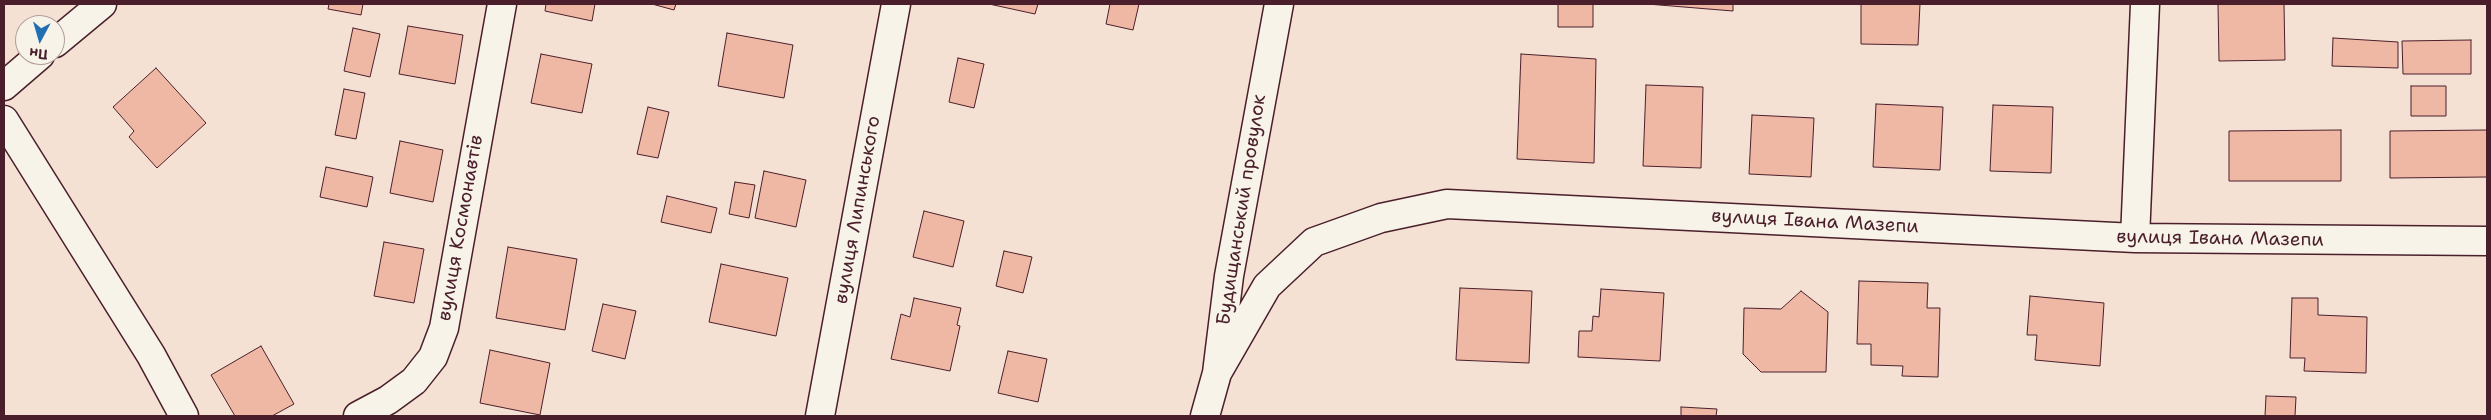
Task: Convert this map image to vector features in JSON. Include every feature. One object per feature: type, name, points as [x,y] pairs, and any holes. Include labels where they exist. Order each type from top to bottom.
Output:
[{"type":"street","points":[[65,35],[102,4]]},
{"type":"street","name":"вулиця Космонавтів","points":[[358,416],[388,400],[414,381],[433,357],[444,328],[502,4]]},
{"type":"street","name":"вулиця Липинського","points":[[820,416],[896,4]]},
{"type":"street","name":"Будищанський провулок","points":[[1205,416],[1217,374],[1229,276],[1279,4]]},
{"type":"street","points":[[2135,238],[2145,4]]},
{"type":"street","points":[[4,86],[28,65]]},
{"type":"street","points":[[4,120],[151,355],[184,416]]},
{"type":"street","name":"вулиця Івана Мазепи","points":[[1217,374],[1267,286],[1314,242],[1381,218],[1447,204],[2135,238],[2487,242]]},
{"type":"building","points":[[329,4],[363,4],[361,15],[328,9]]},
{"type":"building","points":[[546,4],[595,4],[592,21],[545,11]]},
{"type":"building","points":[[652,4],[676,4],[674,10]]},
{"type":"building","points":[[989,4],[1038,4],[1035,14]]},
{"type":"building","points":[[1110,4],[1139,4],[1133,30],[1106,24]]},
{"type":"building","points":[[1558,4],[1593,4],[1593,27],[1558,27]]},
{"type":"building","points":[[1647,4],[1733,4],[1733,11]]},
{"type":"building","points":[[1861,4],[1920,4],[1918,45],[1861,44]]},
{"type":"building","points":[[2218,4],[2284,4],[2285,60],[2219,61]]},
{"type":"building","points":[[408,26],[463,35],[455,84],[399,74]]},
{"type":"building","points":[[353,28],[380,34],[370,77],[344,71]]},
{"type":"building","points":[[727,33],[793,45],[784,98],[718,86]]},
{"type":"building","points":[[2333,38],[2398,42],[2398,68],[2332,66]]},
{"type":"building","points":[[2471,40],[2471,74],[2403,74],[2402,41]]},
{"type":"building","points":[[541,54],[592,64],[582,113],[531,103]]},
{"type":"building","points":[[1521,54],[1596,59],[1594,163],[1517,159]]},
{"type":"building","points":[[958,58],[984,64],[974,108],[949,102]]},
{"type":"building","points":[[156,68],[206,123],[157,168],[129,137],[134,131],[113,107]]},
{"type":"building","points":[[1646,85],[1703,87],[1701,168],[1643,166]]},
{"type":"building","points":[[2411,86],[2446,86],[2446,116],[2411,116]]},
{"type":"building","points":[[344,89],[365,93],[356,139],[335,135]]},
{"type":"building","points":[[1876,104],[1943,107],[1940,170],[1873,167]]},
{"type":"building","points":[[1993,105],[2053,107],[2051,173],[1990,171]]},
{"type":"building","points":[[648,107],[669,112],[658,158],[637,154]]},
{"type":"building","points":[[1752,115],[1814,118],[1811,177],[1749,174]]},
{"type":"building","points":[[2341,130],[2341,181],[2229,181],[2229,131]]},
{"type":"building","points":[[2487,130],[2487,177],[2390,178],[2390,131]]},
{"type":"building","points":[[400,141],[443,150],[433,202],[390,193]]},
{"type":"building","points":[[326,167],[373,177],[367,207],[320,197]]},
{"type":"building","points":[[764,171],[806,180],[796,227],[755,218]]},
{"type":"building","points":[[735,182],[755,185],[749,218],[729,214]]},
{"type":"building","points":[[667,196],[717,208],[711,233],[661,222]]},
{"type":"building","points":[[924,211],[964,221],[953,267],[913,257]]},
{"type":"building","points":[[384,242],[424,249],[414,303],[374,296]]},
{"type":"building","points":[[508,247],[577,259],[565,330],[496,318]]},
{"type":"building","points":[[1004,251],[1032,257],[1023,293],[996,286]]},
{"type":"building","points":[[721,264],[788,278],[776,336],[709,322]]},
{"type":"building","points":[[1859,281],[1928,283],[1927,308],[1940,308],[1938,377],[1902,376],[1903,366],[1871,365],[1871,344],[1857,344]]},
{"type":"building","points":[[1460,288],[1532,291],[1529,363],[1456,360]]},
{"type":"building","points":[[1601,289],[1664,293],[1660,361],[1578,357],[1579,331],[1592,331],[1593,316],[1599,317]]},
{"type":"building","points":[[1801,291],[1828,312],[1826,372],[1761,372],[1743,354],[1744,308],[1781,309]]},
{"type":"building","points":[[2030,296],[2104,303],[2100,366],[2035,360],[2037,335],[2027,335]]},
{"type":"building","points":[[914,298],[961,308],[957,325],[960,326],[950,371],[891,359],[901,314],[910,317]]},
{"type":"building","points":[[2292,298],[2318,298],[2318,315],[2367,317],[2366,373],[2304,371],[2305,358],[2290,358]]},
{"type":"building","points":[[603,304],[636,311],[625,359],[592,351]]},
{"type":"building","points":[[261,346],[294,404],[272,416],[235,416],[211,375]]},
{"type":"building","points":[[490,350],[550,363],[540,415],[480,403]]},
{"type":"building","points":[[1008,351],[1047,359],[1038,402],[998,393]]},
{"type":"building","points":[[2266,396],[2296,397],[2295,416],[2265,416]]},
{"type":"building","points":[[1681,407],[1717,409],[1716,416],[1681,416]]}]
